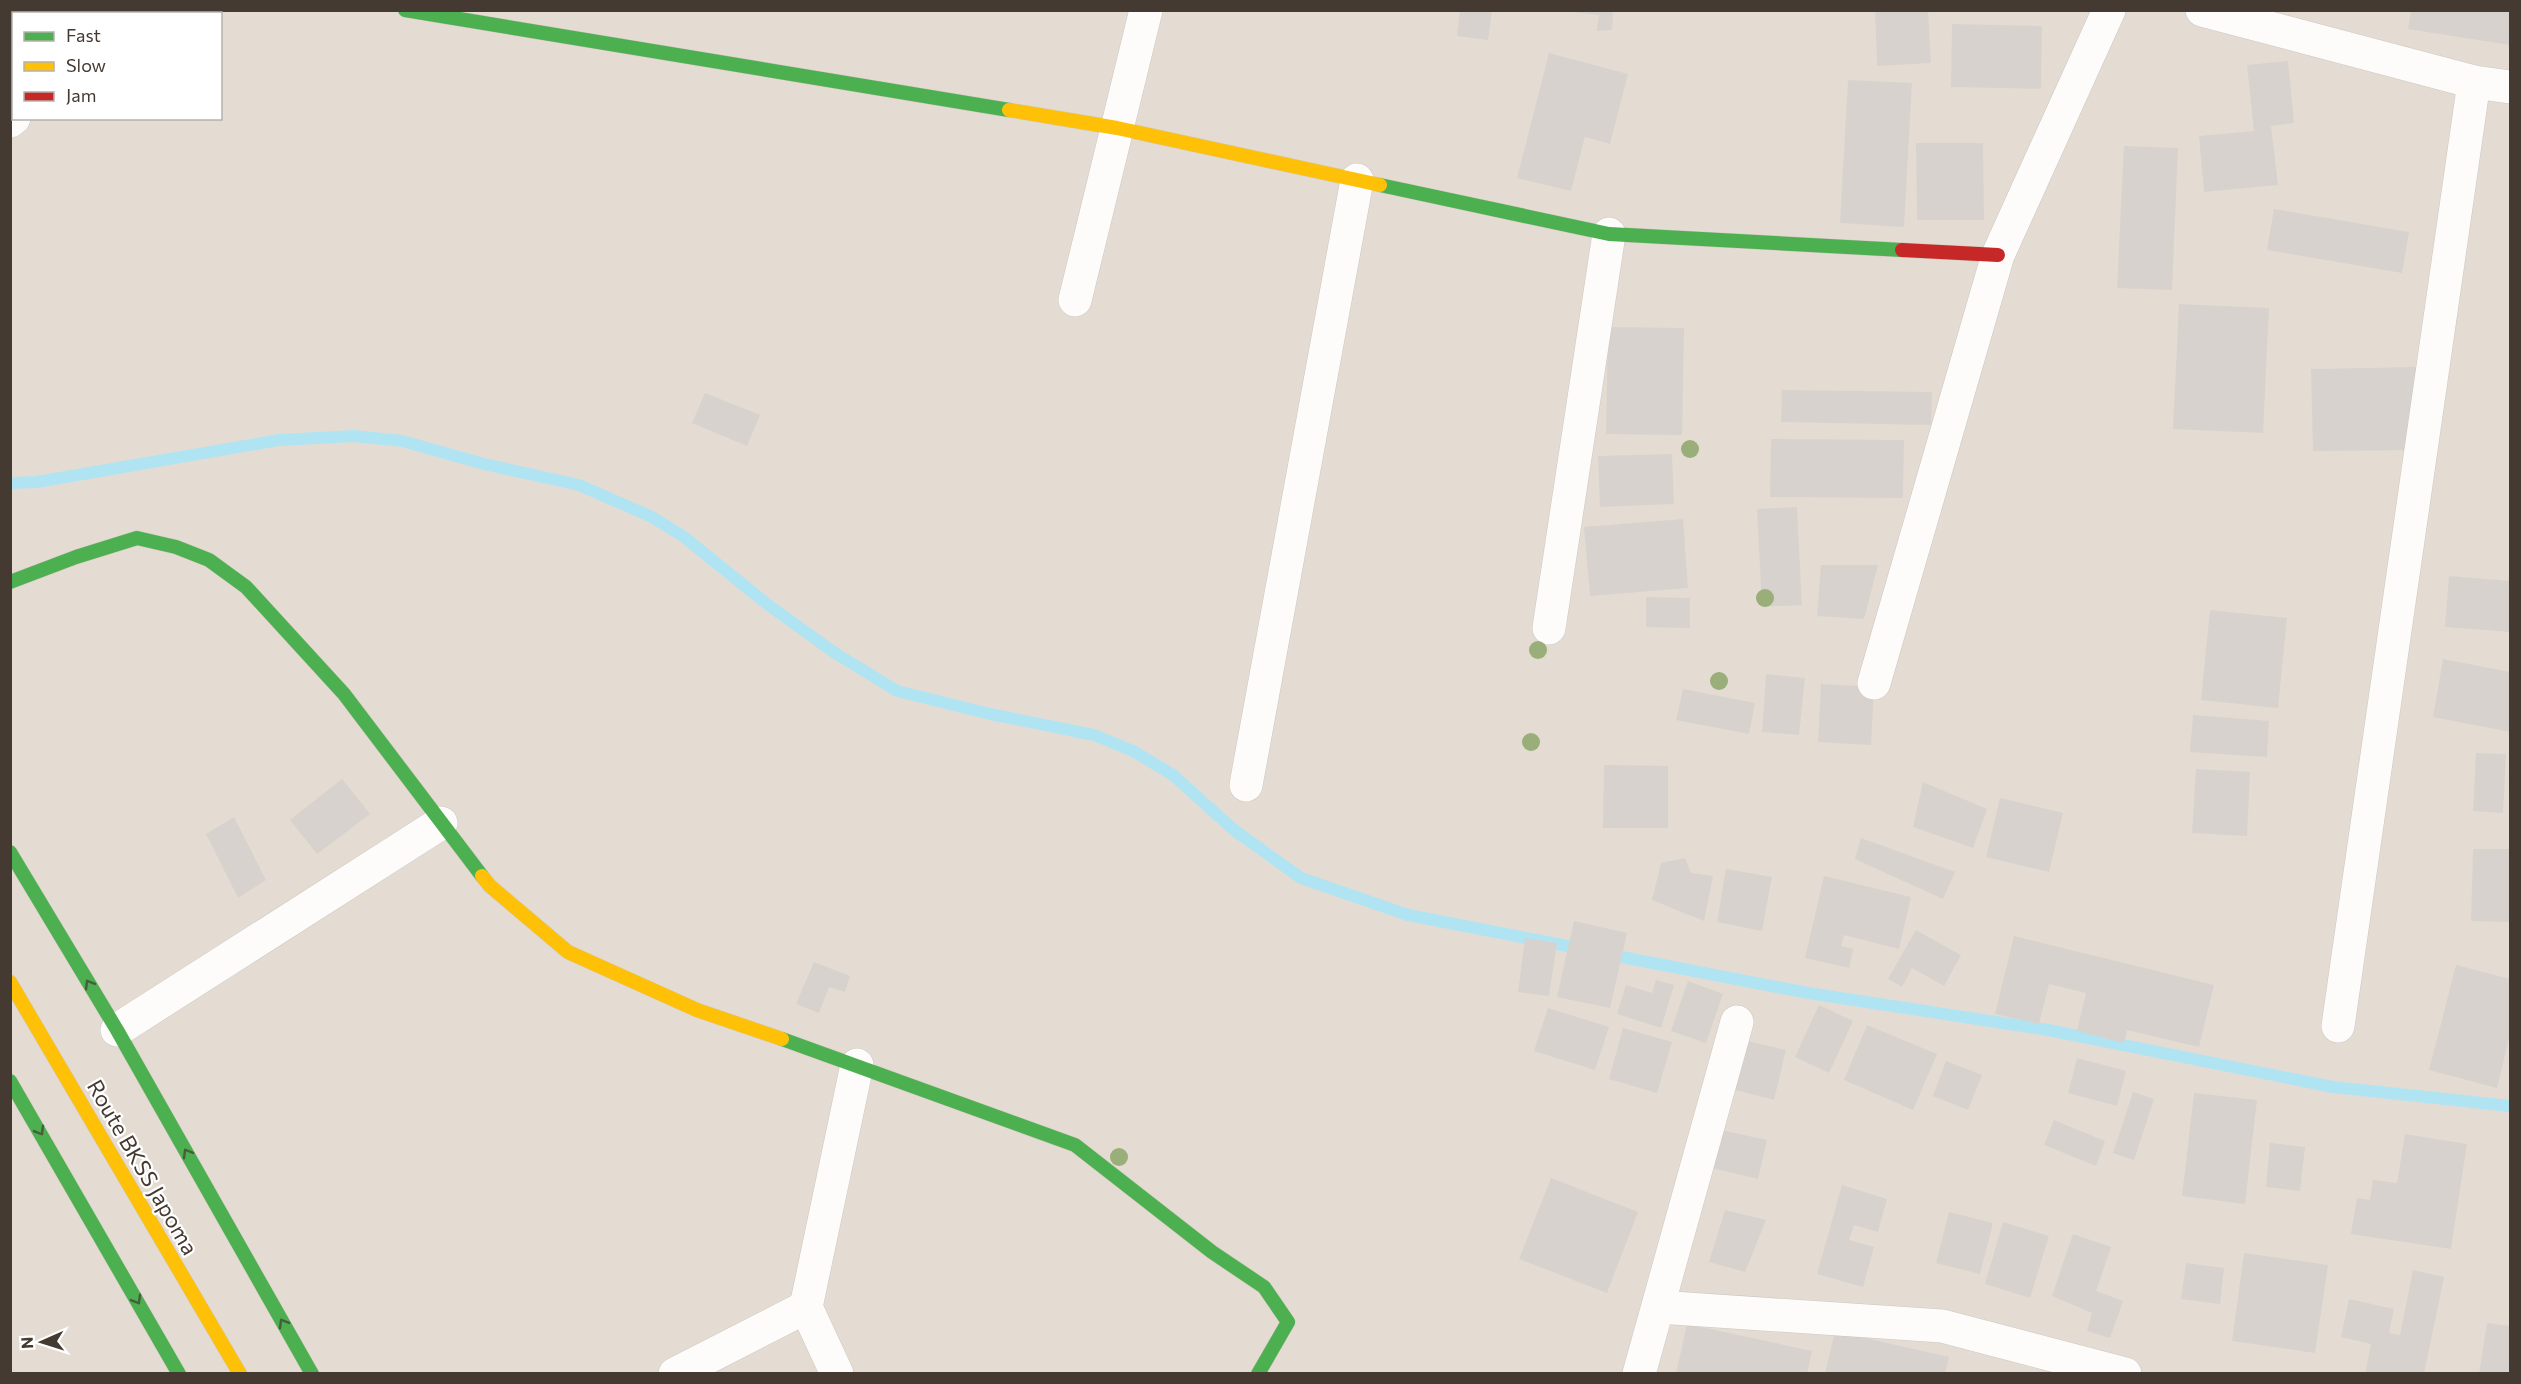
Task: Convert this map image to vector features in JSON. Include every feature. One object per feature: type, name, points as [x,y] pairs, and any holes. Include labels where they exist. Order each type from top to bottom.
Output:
[{"type":"street","points":[[405,10],[1117,128],[1609,234],[1998,255]]},
{"type":"street","points":[[1075,300],[1146,10]]},
{"type":"street","points":[[1874,683],[1998,255],[2109,10]]},
{"type":"street","points":[[2202,10],[2474,82],[2511,87]]},
{"type":"street","points":[[2338,1026],[2474,82]]},
{"type":"street","points":[[1246,785],[1357,180]]},
{"type":"street","points":[[1549,628],[1609,234]]},
{"type":"street","points":[[10,582],[76,557],[137,538],[176,547],[209,560],[246,587],[344,693],[490,886],[568,952],[697,1010],[857,1065],[1075,1145],[1212,1252],[1264,1287],[1288,1322],[1258,1374]]},
{"type":"street","points":[[117,1030],[441,823]]},
{"type":"street","points":[[10,852],[117,1030],[312,1374]]},
{"type":"street","name":"Route BKSS Japoma","points":[[10,982],[240,1374]]},
{"type":"street","points":[[1639,1374],[1737,1022]]},
{"type":"street","points":[[837,1374],[806,1307],[857,1065]]},
{"type":"street","points":[[10,1081],[179,1374]]},
{"type":"street","points":[[675,1374],[806,1307]]},
{"type":"street","points":[[1658,1307],[1942,1326],[2125,1374]]},
{"type":"shaded area","points":[[11,11],[2510,11],[2510,1373],[11,1373]]},
{"type":"building","points":[[1460,10],[1492,10],[1488,40],[1457,36]]},
{"type":"building","points":[[1556,10],[1613,10],[1612,30],[1597,31],[1599,15]]},
{"type":"building","points":[[1875,10],[1928,10],[1931,63],[1877,66]]},
{"type":"building","points":[[2411,10],[2510,10],[2510,45],[2408,29]]},
{"type":"building","points":[[1952,24],[2042,26],[2041,89],[1951,87]]},
{"type":"building","points":[[1549,53],[1628,74],[1610,144],[1585,137],[1571,191],[1517,178]]},
{"type":"building","points":[[2288,61],[2294,123],[2271,126],[2278,185],[2204,192],[2199,136],[2254,131],[2247,65]]},
{"type":"building","points":[[1848,80],[1912,83],[1904,227],[1840,223]]},
{"type":"building","points":[[1916,143],[1983,143],[1984,220],[1917,220]]},
{"type":"building","points":[[2124,146],[2178,148],[2172,290],[2117,288]]},
{"type":"building","points":[[2274,209],[2409,232],[2402,273],[2267,250]]},
{"type":"building","points":[[2179,304],[2269,308],[2263,433],[2173,429]]},
{"type":"building","points":[[1608,327],[1684,328],[1682,435],[1606,434]]},
{"type":"building","points":[[2416,367],[2417,450],[2313,451],[2311,369]]},
{"type":"building","points":[[1782,390],[1932,392],[1931,425],[1781,422]]},
{"type":"building","points":[[705,393],[760,415],[747,446],[692,423]]},
{"type":"building","points":[[1771,439],[1904,440],[1903,498],[1770,497]]},
{"type":"building","points":[[1672,454],[1674,504],[1600,507],[1598,456]]},
{"type":"building","points":[[1797,507],[1802,605],[1762,607],[1757,509]]},
{"type":"building","points":[[1683,519],[1688,588],[1590,596],[1584,527]]},
{"type":"building","points":[[1821,565],[1878,565],[1864,619],[1817,616]]},
{"type":"building","points":[[2449,576],[2510,581],[2510,632],[2445,627]]},
{"type":"building","points":[[1646,597],[1690,598],[1690,628],[1646,627]]},
{"type":"building","points":[[2210,610],[2287,618],[2278,708],[2201,700]]},
{"type":"building","points":[[2443,659],[2510,672],[2510,732],[2433,717]]},
{"type":"building","points":[[1766,674],[1805,678],[1799,735],[1762,732]]},
{"type":"building","points":[[1821,684],[1874,687],[1871,745],[1818,742]]},
{"type":"building","points":[[1683,689],[1755,703],[1749,734],[1676,720]]},
{"type":"building","points":[[2193,715],[2269,721],[2267,757],[2190,752]]},
{"type":"building","points":[[2476,753],[2506,754],[2503,813],[2473,811]]},
{"type":"building","points":[[1604,765],[1668,766],[1668,828],[1603,828]]},
{"type":"building","points":[[2196,769],[2250,772],[2247,836],[2192,833]]},
{"type":"building","points":[[342,779],[370,814],[317,854],[290,820]]},
{"type":"building","points":[[1923,782],[1987,809],[1973,848],[1913,827]]},
{"type":"building","points":[[2000,798],[2063,813],[2049,872],[1986,857]]},
{"type":"building","points":[[234,817],[266,880],[238,898],[206,834]]},
{"type":"building","points":[[1861,838],[1955,872],[1943,899],[1855,859]]},
{"type":"building","points":[[2473,849],[2510,849],[2510,922],[2471,921]]},
{"type":"building","points":[[1685,858],[1691,873],[1713,876],[1704,921],[1652,900],[1661,863]]},
{"type":"building","points":[[1726,869],[1772,877],[1762,931],[1717,922]]},
{"type":"building","points":[[1824,876],[1911,897],[1899,949],[1844,935],[1841,946],[1853,949],[1849,968],[1805,958]]},
{"type":"building","points":[[1574,921],[1627,933],[1610,1008],[1557,997]]},
{"type":"building","points":[[1916,930],[1961,955],[1944,986],[1912,968],[1902,987],[1888,979]]},
{"type":"building","points":[[2014,936],[2214,985],[2199,1047],[2127,1030],[2124,1043],[2077,1031],[2086,993],[2049,984],[2039,1024],[1995,1014]]},
{"type":"building","points":[[1525,938],[1557,943],[1549,996],[1518,992]]},
{"type":"building","points":[[814,962],[850,976],[845,992],[829,987],[819,1013],[796,1004]]},
{"type":"building","points":[[2456,965],[2510,979],[2510,1034],[2497,1088],[2429,1070]]},
{"type":"building","points":[[1656,980],[1674,985],[1661,1028],[1617,1014],[1626,985],[1652,993]]},
{"type":"building","points":[[1688,981],[1723,994],[1706,1043],[1671,1031]]},
{"type":"building","points":[[1819,1005],[1853,1021],[1829,1073],[1795,1057]]},
{"type":"building","points":[[1548,1008],[1609,1027],[1595,1070],[1534,1051]]},
{"type":"building","points":[[1867,1025],[1937,1054],[1913,1110],[1844,1080]]},
{"type":"building","points":[[1623,1028],[1672,1042],[1657,1093],[1609,1079]]},
{"type":"building","points":[[1739,1039],[1786,1050],[1774,1100],[1728,1088]]},
{"type":"building","points":[[2077,1058],[2126,1071],[2117,1106],[2068,1093]]},
{"type":"building","points":[[1946,1061],[1982,1075],[1968,1110],[1933,1096]]},
{"type":"building","points":[[2133,1092],[2154,1099],[2134,1160],[2113,1153]]},
{"type":"building","points":[[2194,1093],[2257,1100],[2245,1204],[2182,1196]]},
{"type":"building","points":[[2054,1120],[2105,1141],[2096,1166],[2044,1145]]},
{"type":"building","points":[[1716,1129],[1767,1140],[1758,1179],[1708,1167]]},
{"type":"building","points":[[2405,1134],[2467,1144],[2451,1249],[2351,1234],[2357,1198],[2370,1200],[2373,1180],[2397,1183]]},
{"type":"building","points":[[2270,1143],[2305,1147],[2300,1191],[2266,1187]]},
{"type":"building","points":[[1551,1178],[1638,1212],[1607,1293],[1519,1259]]},
{"type":"building","points":[[1842,1185],[1887,1199],[1878,1232],[1854,1225],[1849,1240],[1874,1247],[1863,1287],[1817,1274]]},
{"type":"building","points":[[1725,1210],[1766,1220],[1745,1272],[1709,1262]]},
{"type":"building","points":[[1949,1212],[1993,1223],[1980,1274],[1936,1263]]},
{"type":"building","points":[[2003,1222],[2049,1236],[2030,1298],[1985,1284]]},
{"type":"building","points":[[2073,1234],[2111,1247],[2096,1291],[2123,1301],[2110,1338],[2087,1331],[2092,1313],[2052,1296]]},
{"type":"building","points":[[2244,1253],[2328,1265],[2315,1353],[2232,1341]]},
{"type":"building","points":[[2186,1263],[2224,1268],[2220,1304],[2181,1299]]},
{"type":"building","points":[[2413,1270],[2444,1277],[2424,1374],[2365,1374],[2371,1344],[2341,1337],[2349,1299],[2394,1309],[2389,1333],[2400,1335]]},
{"type":"building","points":[[2487,1323],[2510,1326],[2510,1374],[2479,1374]]},
{"type":"building","points":[[1687,1324],[1812,1351],[1807,1374],[1676,1374]]},
{"type":"building","points":[[1835,1331],[1949,1357],[1945,1374],[1825,1374]]},
{"type":"waterway","points":[[10,483],[37,482],[279,440],[354,436],[402,441],[484,464],[579,485],[652,517],[684,537],[767,604],[835,653],[897,691],[990,714],[1094,735],[1133,751],[1173,775],[1234,830],[1301,878],[1408,915],[1583,949]]},
{"type":"waterway","points":[[1606,954],[1808,993],[2048,1030],[2333,1087],[2510,1106]]},
{"type":"traffic: fast","points":[[405,10],[1009,110]]},
{"type":"traffic: fast","points":[[1380,185],[1609,234],[1902,250]]},
{"type":"traffic: fast","points":[[10,582],[76,557],[137,538],[176,547],[209,560],[246,587],[344,694],[482,876]]},
{"type":"traffic: fast","points":[[10,852],[117,1030],[312,1374]]},
{"type":"traffic: fast","points":[[782,1039],[1075,1145],[1212,1252],[1264,1287],[1288,1322],[1258,1374]]},
{"type":"traffic: fast","points":[[10,1081],[179,1374]]},
{"type":"traffic: slow","points":[[1009,110],[1117,128],[1380,185]]},
{"type":"traffic: slow","points":[[482,876],[490,886],[568,952],[697,1010],[782,1039]]},
{"type":"traffic: slow","points":[[10,982],[240,1374]]},
{"type":"traffic: jam","points":[[1902,250],[1998,255]]}]
